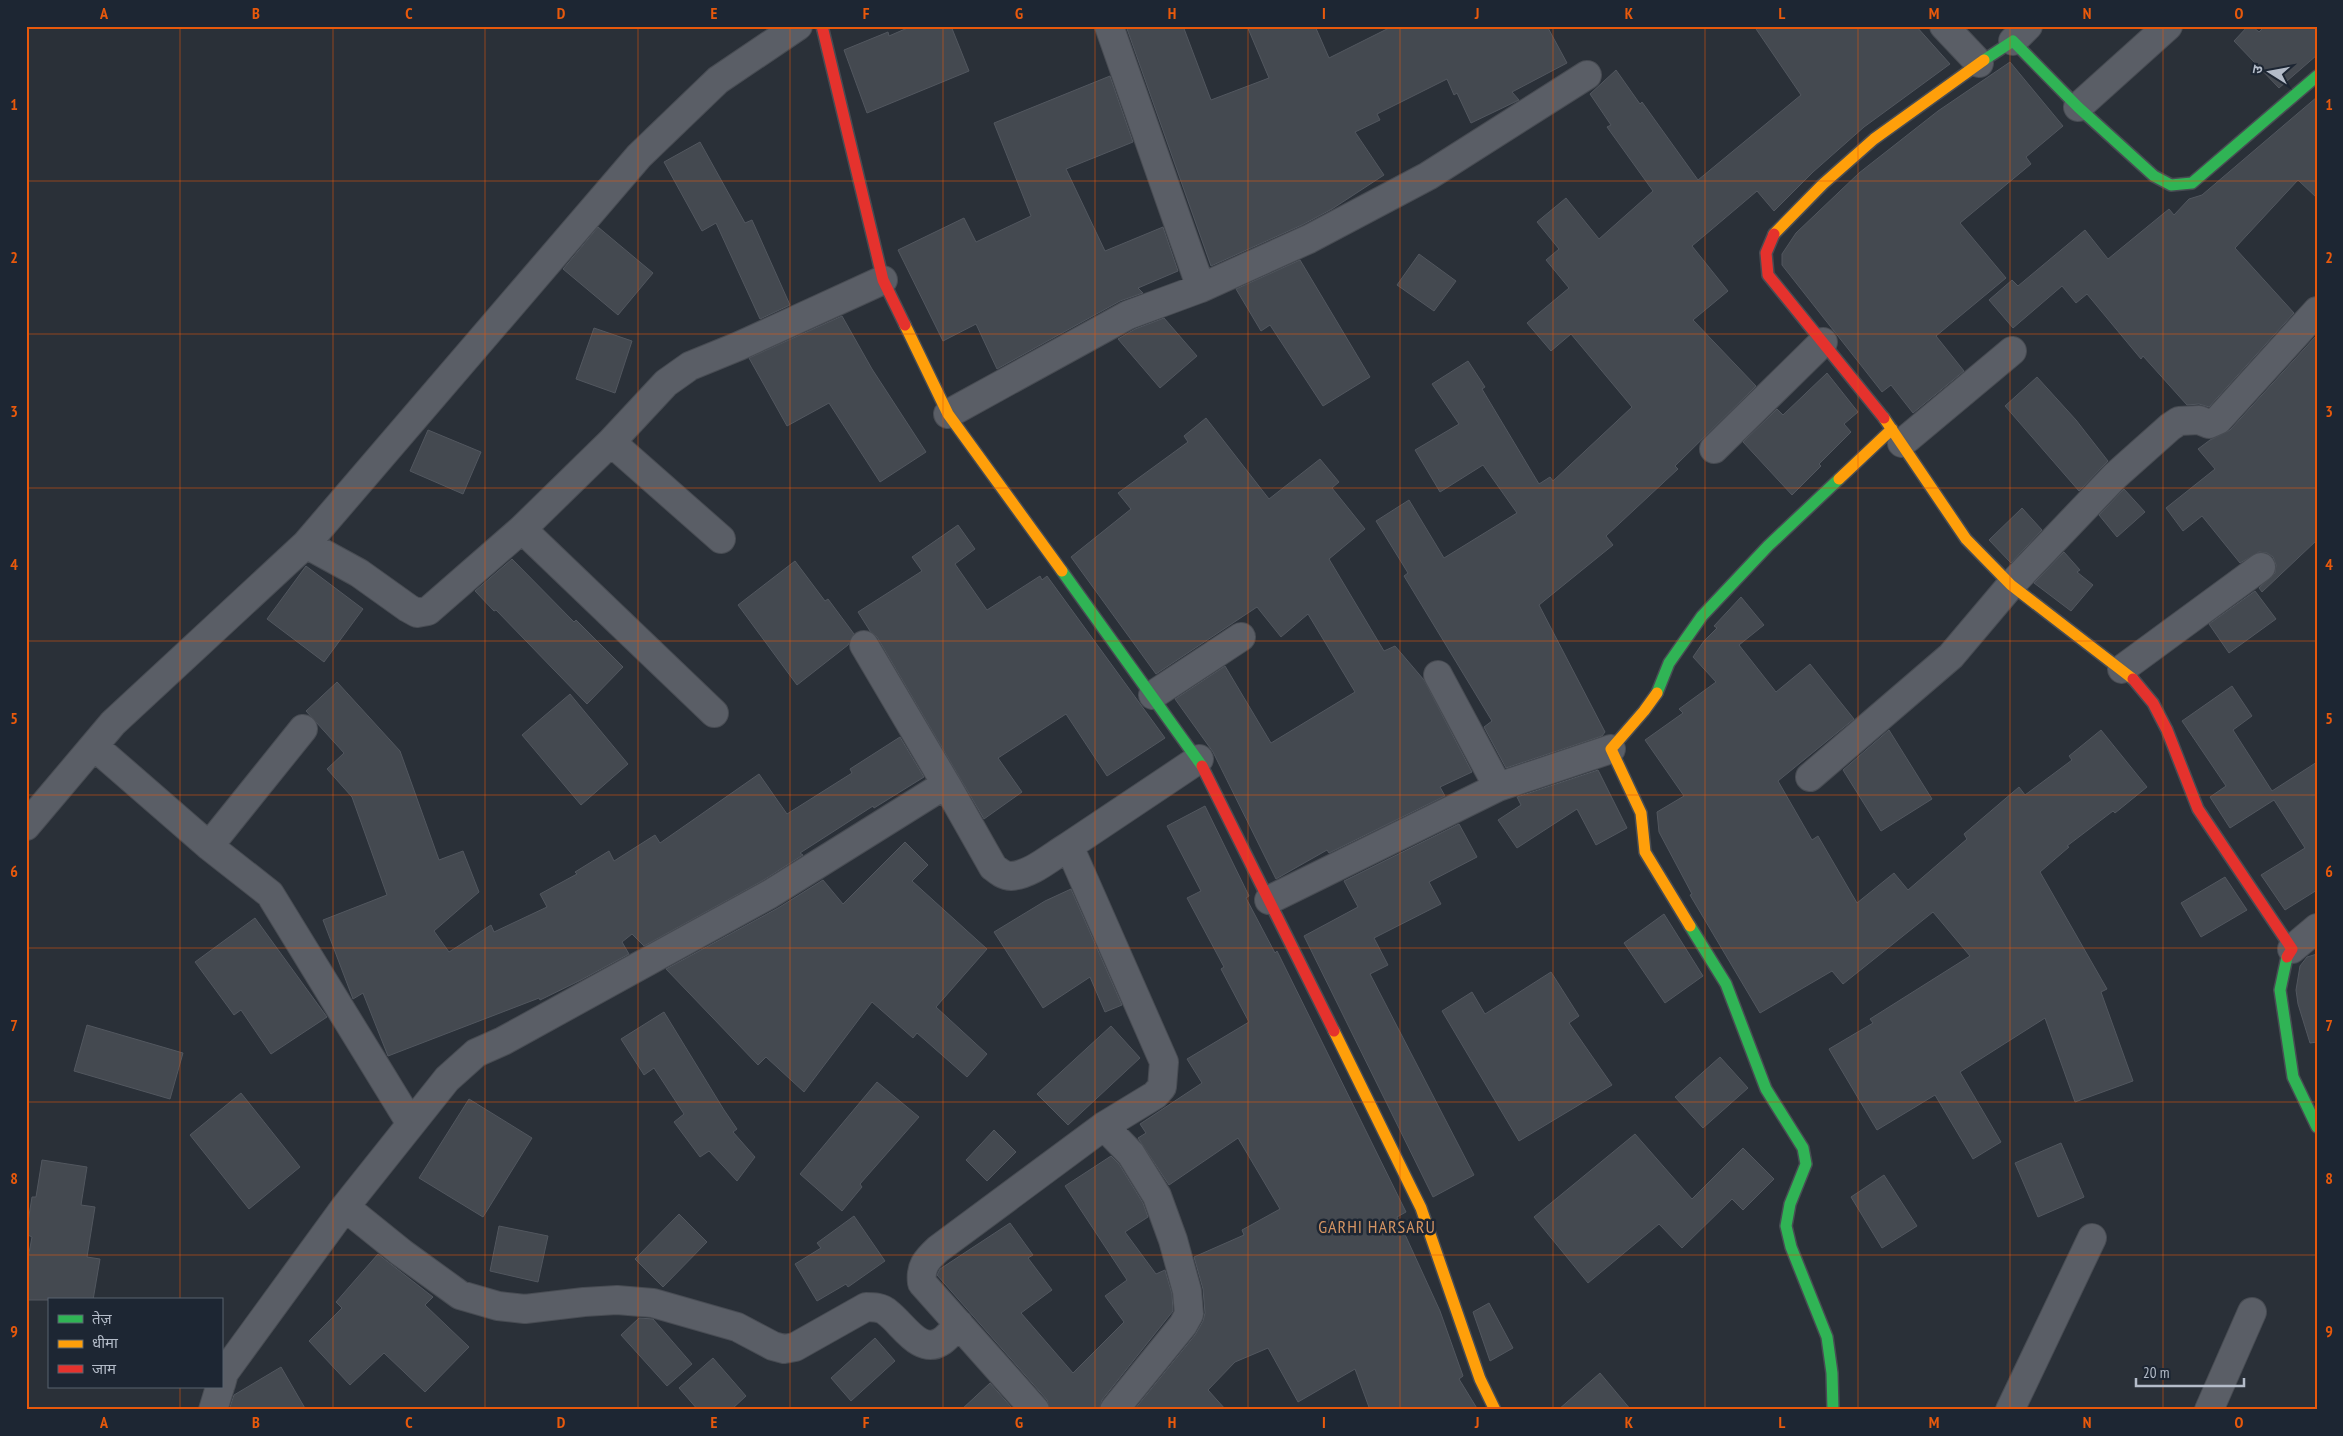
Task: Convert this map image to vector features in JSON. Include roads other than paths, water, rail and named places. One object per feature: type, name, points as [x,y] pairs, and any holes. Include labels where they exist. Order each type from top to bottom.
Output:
[{"type":"street","points":[[26,826],[113,723],[306,544],[639,156],[718,80],[798,26]]},
{"type":"street","points":[[822,26],[883,280],[948,414],[1199,759],[1421,1208],[1480,1379],[1495,1410]]},
{"type":"street","points":[[1109,26],[1201,288]]},
{"type":"street","points":[[1944,26],[1979,63]]},
{"type":"street","points":[[2078,107],[2168,26]]},
{"type":"street","points":[[2292,949],[2198,809],[2167,730],[2153,703],[2122,669],[2011,584],[1966,539],[1897,436],[1768,275],[1764,260],[1767,248],[1776,232],[1821,185],[1890,125],[2020,33],[2078,107],[2154,176],[2171,185],[2192,183],[2317,76]]},
{"type":"street","points":[[948,414],[1128,315],[1201,288],[1309,239],[1428,176],[1587,75]]},
{"type":"street","points":[[306,544],[359,573],[417,613],[428,612],[522,529],[611,442],[666,383],[690,366],[739,346],[883,280]]},
{"type":"street","points":[[1810,777],[1951,656],[2011,584],[2115,476],[2179,421],[2198,420],[2210,424],[2218,420],[2317,311]]},
{"type":"street","points":[[1714,449],[1823,342]]},
{"type":"street","points":[[1269,900],[1498,787],[1611,749],[1660,688],[1670,663],[1702,616],[1768,546],[1897,436],[2012,351]]},
{"type":"street","points":[[611,442],[721,539]]},
{"type":"street","points":[[522,529],[714,713]]},
{"type":"street","points":[[2122,669],[2253,575],[2261,566]]},
{"type":"street","points":[[1153,695],[1241,637]]},
{"type":"street","points":[[864,644],[993,867],[1003,874],[1011,876],[1028,871],[1069,846],[1199,759]]},
{"type":"street","points":[[1438,675],[1498,787]]},
{"type":"street","points":[[209,846],[303,729]]},
{"type":"street","points":[[94,746],[209,846],[270,894],[412,1124]]},
{"type":"street","points":[[1611,749],[1641,813],[1645,852],[1726,984],[1766,1089],[1803,1148],[1806,1164],[1790,1204],[1786,1226],[1791,1248],[1827,1337],[1832,1373],[1833,1410]]},
{"type":"street","points":[[222,1380],[224,1373],[345,1207],[446,1079],[476,1053],[503,1041],[770,894],[946,784]]},
{"type":"street","points":[[1035,1410],[922,1283],[921,1269],[926,1260],[1104,1126],[1155,1095],[1162,1087],[1164,1062],[1069,846]]},
{"type":"street","points":[[2317,928],[2292,949],[2285,960],[2280,990],[2293,1077],[2317,1127]]},
{"type":"street","points":[[1104,1126],[1131,1154],[1157,1196],[1173,1240],[1189,1302],[1189,1314],[1183,1326],[1114,1410]]},
{"type":"street","points":[[345,1207],[402,1253],[460,1295],[498,1306],[525,1309],[617,1300],[653,1303],[737,1327],[773,1346],[784,1348],[795,1347],[866,1307],[876,1307],[887,1312],[912,1336],[924,1344],[933,1345],[943,1341],[959,1324]]},
{"type":"street","points":[[2010,1410],[2092,1238]]},
{"type":"street","points":[[2209,1410],[2252,1312]]},
{"type":"street","points":[[214,1410],[220,1388]]},
{"type":"district","name":"GARHI HARSARU","points":[[1377,1226]]}]
